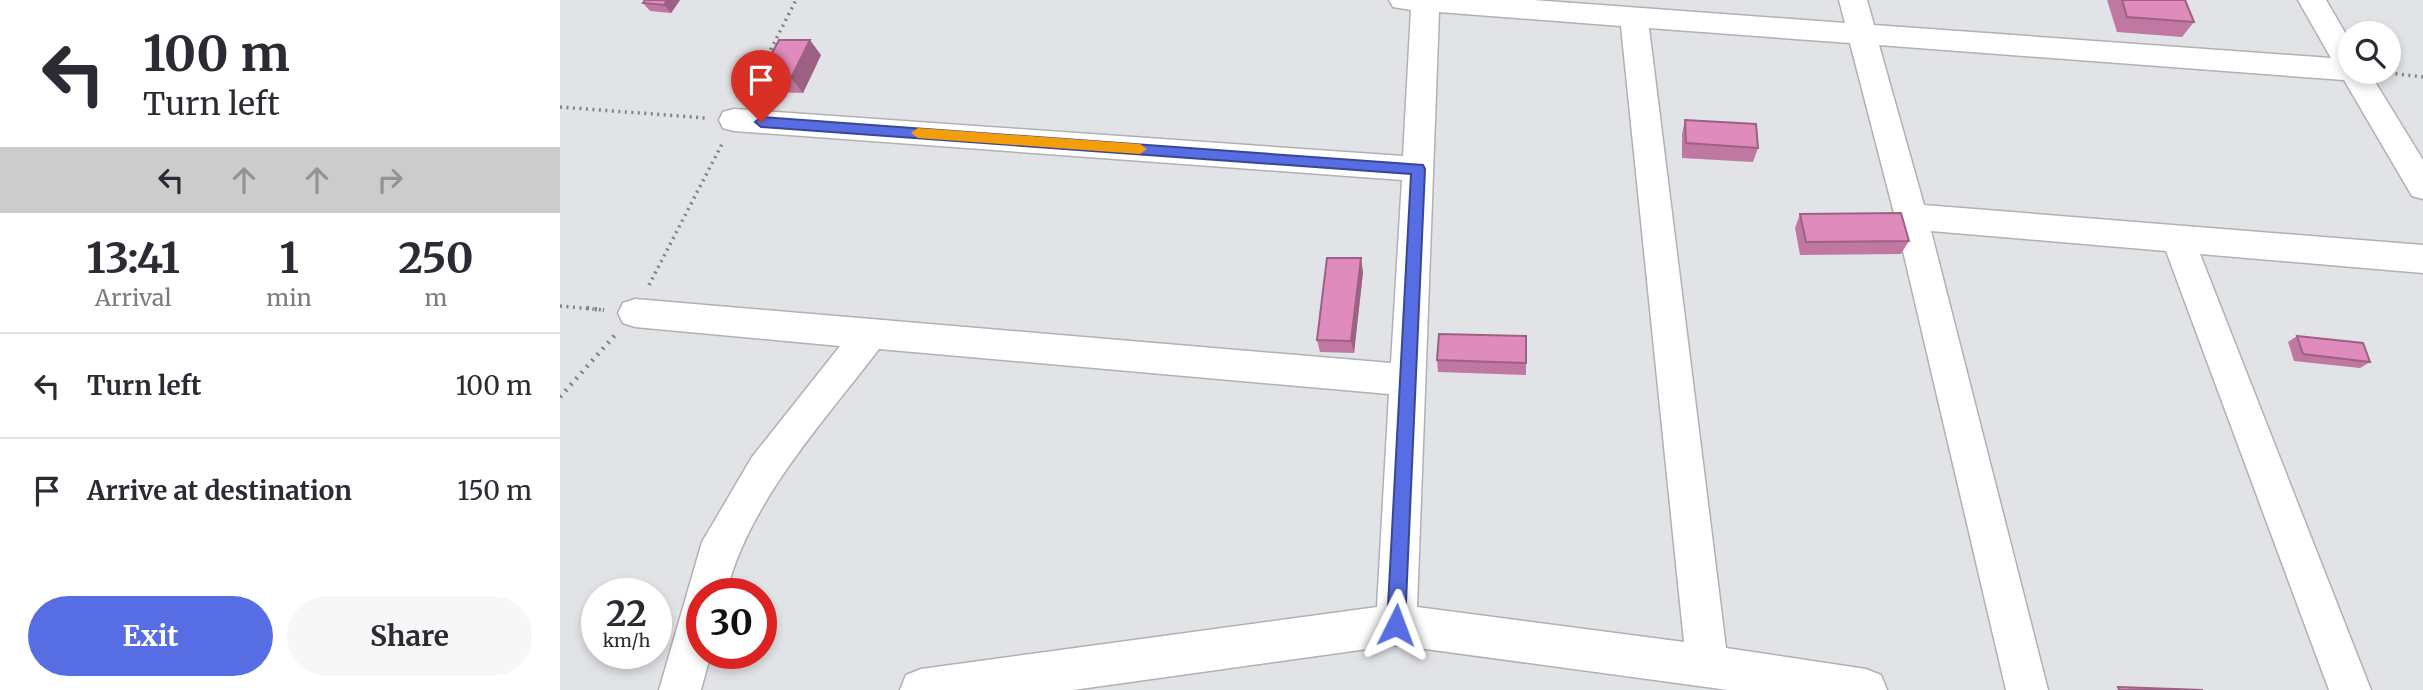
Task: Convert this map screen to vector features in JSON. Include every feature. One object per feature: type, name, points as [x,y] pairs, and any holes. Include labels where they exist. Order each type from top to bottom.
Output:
[{"type":"street","points":[[1853,0],[1911,218],[2027,690]]},
{"type":"street","points":[[2312,0],[2338,38]]},
{"type":"street","points":[[1396,625],[1418,169],[1418,1],[2338,68]]},
{"type":"street","points":[[1634,17],[1707,666]]},
{"type":"street","points":[[2368,84],[2423,187]]},
{"type":"street","points":[[734,120],[1418,169]]},
{"type":"street","points":[[1911,218],[2423,259]]},
{"type":"street","points":[[2178,239],[2350,690]]},
{"type":"street","points":[[635,313],[1408,380]]},
{"type":"street","points":[[710,578],[716,555],[765,469],[871,333]]},
{"type":"street","points":[[921,690],[1396,625],[1866,690]]},
{"type":"street","points":[[680,690],[686,668]]},
{"type":"path","points":[[560,397],[635,313],[796,0]]},
{"type":"path","points":[[2401,75],[2423,77]]},
{"type":"path","points":[[560,107],[734,120]]},
{"type":"path","points":[[560,306],[635,313]]},
{"type":"building","points":[[645,0],[667,0],[664,5],[643,3]]},
{"type":"building","points":[[2122,0],[2185,0],[2194,22],[2127,17]]},
{"type":"building","points":[[779,40],[810,40],[791,78],[759,77]]},
{"type":"building","points":[[1685,120],[1756,124],[1758,148],[1686,143]]},
{"type":"building","points":[[1901,213],[1909,241],[1806,242],[1800,214]]},
{"type":"building","points":[[1327,258],[1361,258],[1351,341],[1317,340]]},
{"type":"building","points":[[1439,334],[1526,336],[1526,363],[1437,360]]},
{"type":"building","points":[[2297,336],[2363,343],[2370,362],[2303,354]]},
{"type":"building","points":[[2118,687],[2203,690],[2119,690]]},
{"type":"slow traffic","points":[[918,133],[1140,149]]},
{"type":"route","points":[[761,122],[1418,169],[1396,625]]}]
